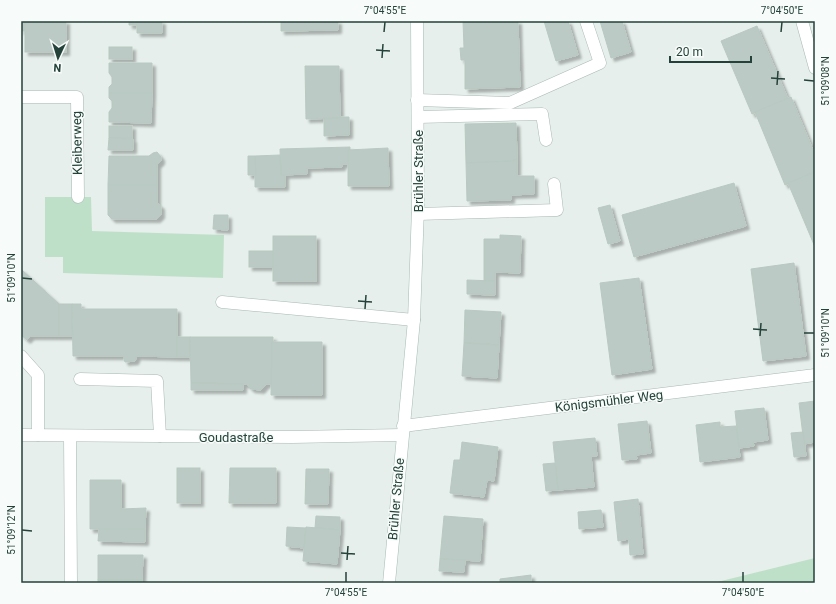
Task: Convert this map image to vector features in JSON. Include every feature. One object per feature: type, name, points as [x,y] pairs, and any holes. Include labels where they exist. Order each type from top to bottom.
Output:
[{"type":"street","name":"Brühler Straße","points":[[389,583],[414,320],[418,214],[417,21]]},
{"type":"street","points":[[417,100],[510,103],[600,63],[586,21]]},
{"type":"street","points":[[802,21],[815,68]]},
{"type":"street","name":"Kleiberweg","points":[[21,97],[77,97],[78,197]]},
{"type":"street","points":[[418,117],[542,114],[546,140]]},
{"type":"street","points":[[418,214],[557,210],[554,184]]},
{"type":"street","points":[[222,302],[414,320]]},
{"type":"street","points":[[21,356],[38,375],[38,435]]},
{"type":"street","name":"Königsmühler Weg","points":[[403,430],[815,375]]},
{"type":"street","points":[[80,379],[158,381],[160,436]]},
{"type":"street","name":"Goudastraße","points":[[21,435],[160,436],[403,430]]},
{"type":"street","points":[[70,436],[71,583]]},
{"type":"green space","points":[[45,197],[91,197],[92,231],[224,235],[223,278],[63,273],[63,257],[45,257]]},
{"type":"green space","points":[[815,558],[815,583],[713,583]]},
{"type":"building","points":[[21,21],[25,21],[25,31],[21,31]]},
{"type":"building","points":[[25,21],[66,21],[66,52],[25,52]]},
{"type":"building","points":[[129,21],[162,21],[162,33],[137,33],[137,25],[129,25]]},
{"type":"building","points":[[281,21],[338,21],[338,30],[281,31]]},
{"type":"building","points":[[463,21],[518,21],[520,87],[465,89],[465,60],[461,60],[460,48],[464,48]]},
{"type":"building","points":[[544,21],[568,21],[578,55],[556,61]]},
{"type":"building","points":[[600,21],[622,21],[631,52],[611,58]]},
{"type":"building","points":[[757,26],[788,99],[752,114],[721,41]]},
{"type":"building","points":[[109,47],[132,47],[132,59],[109,59]]},
{"type":"building","points":[[109,63],[152,63],[152,93],[109,93],[109,87],[112,84],[112,77],[109,73]]},
{"type":"building","points":[[305,66],[339,66],[340,118],[306,119]]},
{"type":"building","points":[[109,93],[152,93],[151,123],[109,122],[109,112],[112,108],[112,101],[109,98]]},
{"type":"building","points":[[791,97],[815,155],[815,172],[785,185],[755,112]]},
{"type":"building","points":[[349,117],[349,135],[324,136],[324,119]]},
{"type":"building","points":[[516,123],[517,159],[511,161],[466,163],[465,124]]},
{"type":"building","points":[[109,126],[132,126],[132,138],[109,138]]},
{"type":"building","points":[[109,138],[133,139],[133,150],[108,150]]},
{"type":"building","points":[[350,147],[350,150],[348,150],[348,164],[342,164],[342,167],[307,168],[307,174],[281,175],[280,149]]},
{"type":"building","points":[[388,148],[389,186],[348,186],[348,150]]},
{"type":"building","points":[[157,152],[161,157],[161,161],[157,165],[157,185],[108,185],[109,156],[149,156]]},
{"type":"building","points":[[280,155],[281,175],[285,175],[285,187],[255,187],[255,156]]},
{"type":"building","points":[[248,156],[255,156],[256,175],[248,175]]},
{"type":"building","points":[[517,159],[517,176],[534,176],[534,194],[511,195],[511,200],[467,201],[466,163],[511,161]]},
{"type":"building","points":[[815,172],[815,247],[788,183]]},
{"type":"building","points":[[734,183],[746,226],[634,257],[622,215]]},
{"type":"building","points":[[108,185],[157,185],[157,203],[161,206],[161,215],[157,219],[112,219],[108,215]]},
{"type":"building","points":[[610,205],[620,241],[608,244],[598,208]]},
{"type":"building","points":[[214,215],[228,215],[228,230],[213,229]]},
{"type":"building","points":[[500,235],[521,236],[520,273],[495,272],[495,281],[484,281],[484,239],[500,239]]},
{"type":"building","points":[[273,236],[316,236],[316,281],[273,281]]},
{"type":"building","points":[[249,251],[273,251],[273,267],[249,267]]},
{"type":"building","points":[[794,263],[806,356],[763,361],[751,269]]},
{"type":"building","points":[[21,269],[59,304],[59,336],[31,336],[27,340],[21,335]]},
{"type":"building","points":[[639,278],[652,369],[612,375],[600,283]]},
{"type":"building","points":[[467,280],[495,281],[495,295],[467,294]]},
{"type":"building","points":[[59,304],[72,304],[72,336],[59,336]]},
{"type":"building","points":[[72,304],[81,304],[81,309],[177,309],[177,357],[137,356],[135,361],[125,362],[123,356],[73,356]]},
{"type":"building","points":[[465,310],[501,312],[499,345],[464,343]]},
{"type":"building","points":[[177,337],[190,337],[190,357],[177,357]]},
{"type":"building","points":[[190,337],[273,337],[272,384],[266,384],[261,390],[251,389],[246,384],[191,383]]},
{"type":"building","points":[[272,342],[322,342],[322,395],[271,395]]},
{"type":"building","points":[[464,343],[499,345],[497,378],[462,376]]},
{"type":"building","points":[[191,383],[243,384],[243,390],[191,390]]},
{"type":"building","points":[[815,401],[815,442],[804,444],[799,403]]},
{"type":"building","points":[[764,408],[768,440],[753,442],[754,446],[739,448],[735,411]]},
{"type":"building","points":[[647,421],[651,453],[636,455],[637,459],[622,460],[618,424]]},
{"type":"building","points":[[720,422],[720,427],[736,426],[740,457],[700,462],[696,425]]},
{"type":"building","points":[[803,432],[806,456],[794,457],[791,433]]},
{"type":"building","points":[[595,438],[597,456],[591,456],[594,487],[558,490],[553,442]]},
{"type":"building","points":[[462,442],[498,447],[494,481],[487,480],[484,497],[450,493],[454,460],[460,460]]},
{"type":"building","points":[[555,463],[558,490],[546,491],[543,464]]},
{"type":"building","points":[[177,468],[200,468],[200,503],[177,503]]},
{"type":"building","points":[[230,468],[276,468],[276,503],[229,503]]},
{"type":"building","points":[[306,469],[329,469],[328,504],[305,504]]},
{"type":"building","points":[[90,480],[121,480],[121,509],[146,508],[145,529],[90,529]]},
{"type":"building","points":[[638,499],[643,554],[630,555],[629,539],[618,541],[614,502]]},
{"type":"building","points":[[601,510],[603,527],[579,529],[578,512]]},
{"type":"building","points":[[316,516],[340,517],[340,530],[315,528]]},
{"type":"building","points":[[444,516],[483,519],[480,561],[440,559]]},
{"type":"building","points":[[287,527],[306,528],[304,548],[286,546]]},
{"type":"building","points":[[306,527],[340,530],[337,564],[303,561]]},
{"type":"building","points":[[99,529],[145,529],[145,542],[98,541]]},
{"type":"building","points":[[98,555],[143,555],[142,580],[98,580]]},
{"type":"building","points":[[440,559],[465,560],[464,572],[439,571]]},
{"type":"building","points":[[531,575],[531,583],[500,583],[500,579]]},
{"type":"building","points":[[98,580],[142,580],[142,583],[98,583]]}]
